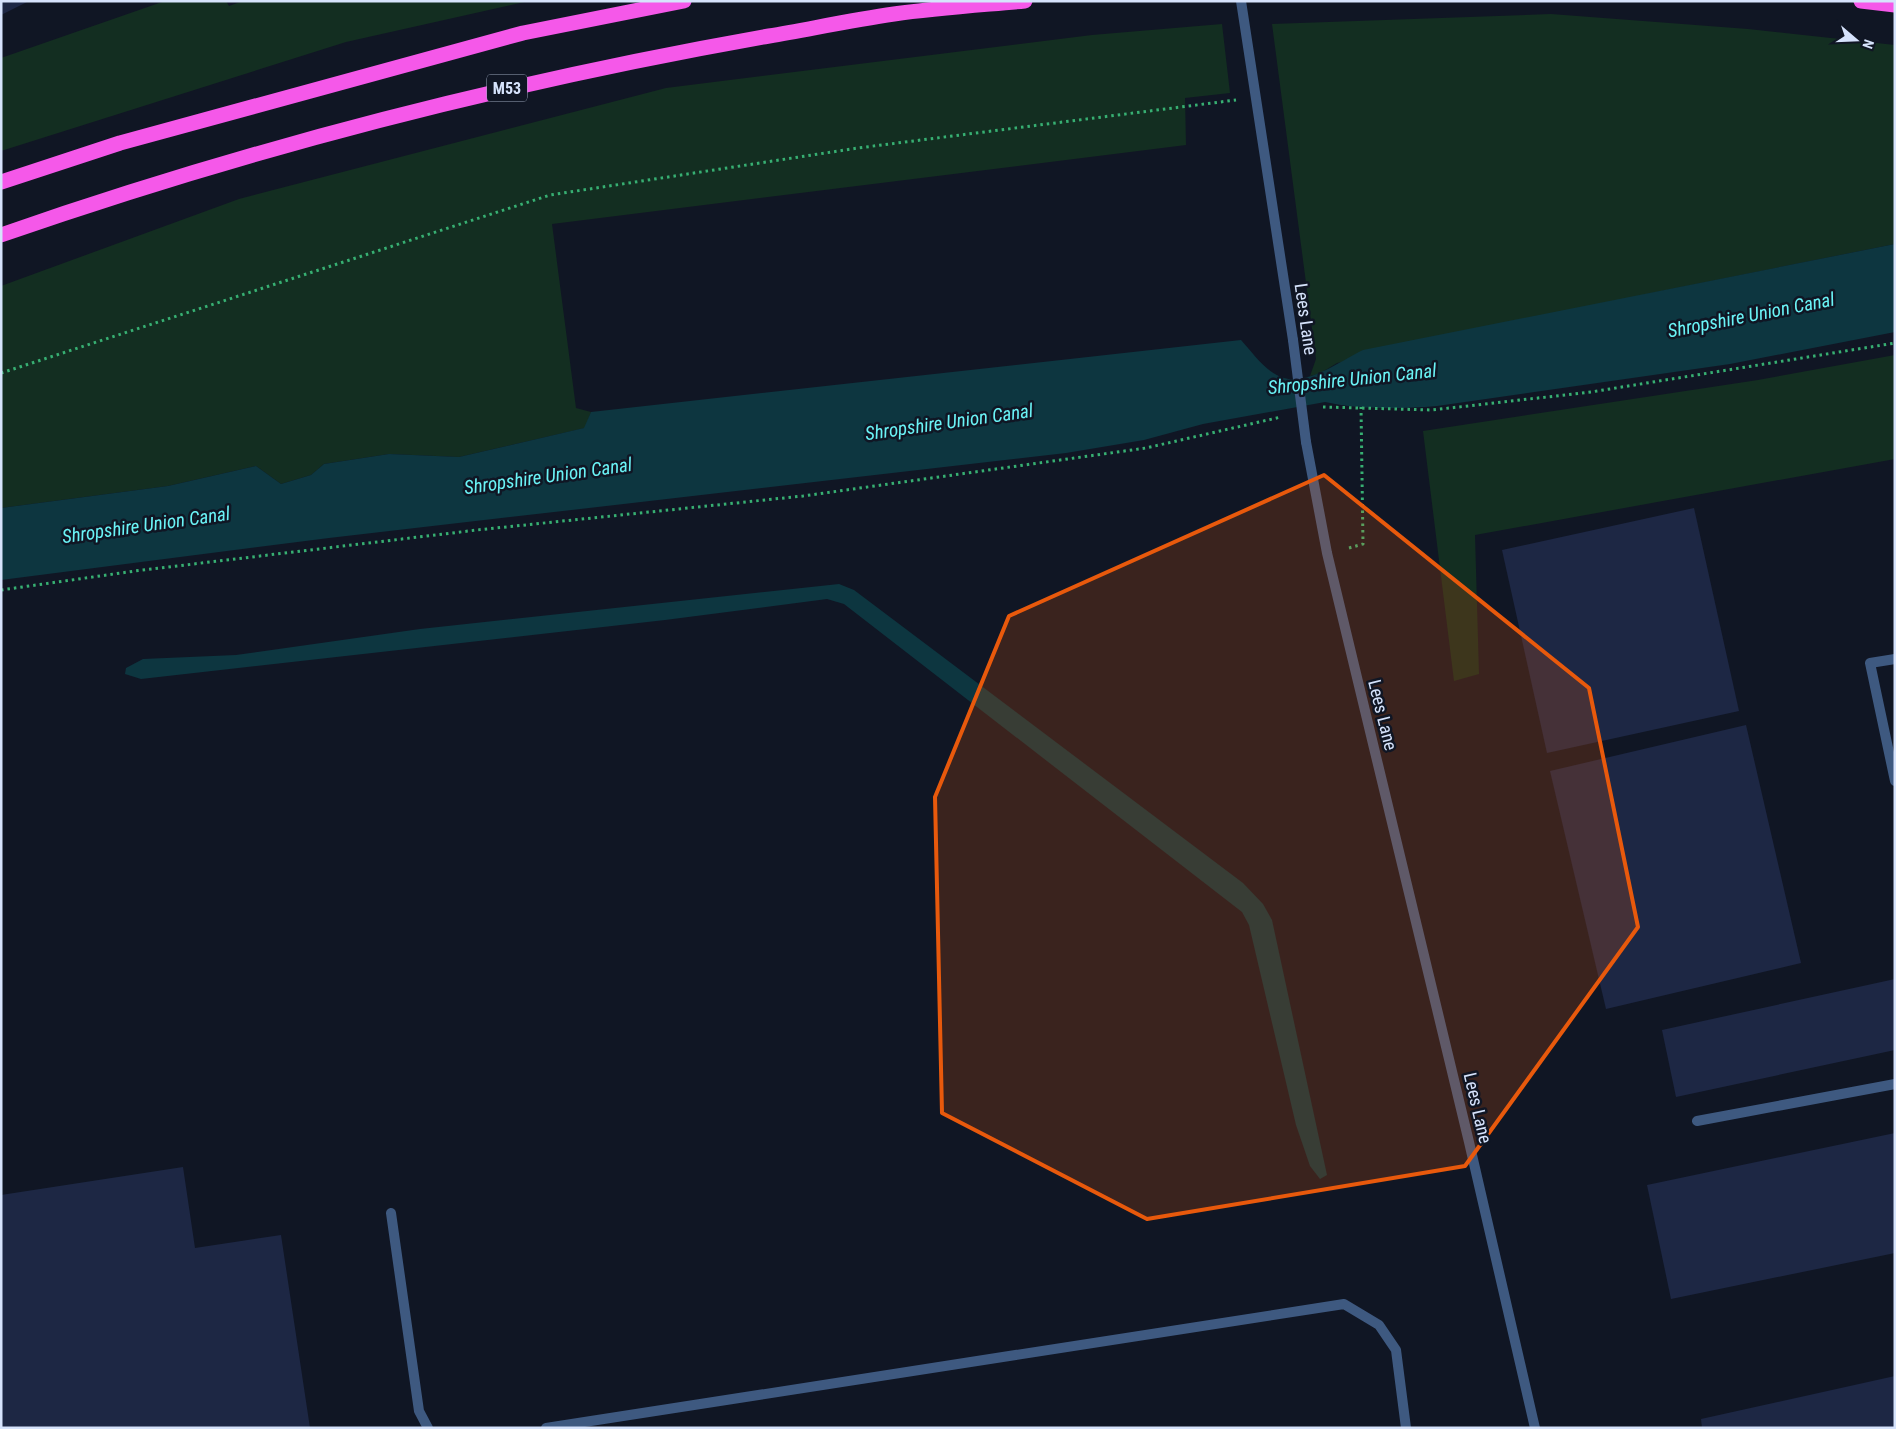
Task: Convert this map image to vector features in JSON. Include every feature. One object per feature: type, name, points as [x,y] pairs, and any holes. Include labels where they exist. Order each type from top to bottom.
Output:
[{"type":"highway","points":[[1,182],[120,143],[504,38],[684,1]]},
{"type":"highway","name":"M53","points":[[1,235],[102,200],[286,146],[530,82],[689,50],[895,14],[1026,1]]},
{"type":"highway","points":[[1861,1],[1895,5]]},
{"type":"street","name":"Lees Lane","points":[[1241,1],[1306,442],[1327,553],[1469,1142],[1535,1428]]},
{"type":"street","points":[[1895,660],[1870,663],[1895,781]]},
{"type":"street","points":[[1696,1121],[1895,1084]]},
{"type":"street","points":[[391,1213],[419,1411],[428,1428]]},
{"type":"street","points":[[546,1428],[1344,1304],[1379,1325],[1396,1350],[1406,1428]]},
{"type":"path","points":[[1,373],[550,195],[858,148],[1256,98]]},
{"type":"path","points":[[1319,408],[1328,406],[1432,410],[1591,392],[1895,343]]},
{"type":"path","points":[[1327,553],[1363,544],[1361,407]]},
{"type":"path","points":[[1,590],[135,571],[467,531],[802,496],[1146,448],[1290,415]]},
{"type":"highlighted area","points":[[1324,475],[1589,688],[1638,927],[1465,1166],[1147,1219],[942,1113],[935,797],[1009,616]]},
{"type":"green space","points":[[165,1],[226,1],[229,6],[243,1],[529,1],[346,42],[1,151],[1,58]]},
{"type":"green space","points":[[1551,14],[1748,29],[1895,45],[1895,244],[1652,293],[1337,363],[1319,374],[1310,376],[1316,359],[1272,24]]},
{"type":"green space","points":[[1222,24],[1230,93],[1185,98],[1186,145],[552,224],[576,408],[591,412],[585,428],[459,457],[389,454],[324,464],[311,475],[281,484],[256,466],[168,486],[1,508],[1,286],[239,199],[666,88],[1092,35]]},
{"type":"green space","points":[[1895,355],[1895,459],[1475,535],[1479,674],[1454,681],[1423,431],[1758,380]]},
{"type":"water","name":"Shropshire Union Canal","points":[[1895,244],[1895,332],[1730,364],[1437,406],[1381,408],[1325,402],[1203,424],[1144,440],[1066,453],[329,538],[1,580],[1,508],[168,486],[256,466],[281,484],[311,475],[324,464],[389,454],[459,457],[584,428],[591,412],[1241,340],[1271,372],[1284,378],[1304,378],[1325,370],[1363,350]]},
{"type":"water","points":[[839,584],[854,590],[1243,883],[1263,904],[1272,920],[1327,1175],[1320,1179],[1310,1166],[1296,1125],[1249,925],[1242,912],[844,604],[827,599],[665,620],[141,679],[125,674],[126,668],[143,659],[236,655],[420,629]]},
{"type":"building","points":[[1,1],[29,1],[1,15]]},
{"type":"building","points":[[1694,508],[1739,711],[1547,753],[1502,550]]},
{"type":"building","points":[[1746,725],[1801,963],[1606,1009],[1550,771]]},
{"type":"building","points":[[1895,979],[1895,1050],[1676,1097],[1662,1030]]},
{"type":"building","points":[[1895,1133],[1895,1253],[1671,1299],[1647,1185]]},
{"type":"building","points":[[183,1167],[195,1248],[281,1235],[310,1428],[1,1428],[1,1195]]},
{"type":"building","points":[[1895,1376],[1895,1428],[1702,1428],[1701,1419]]}]
